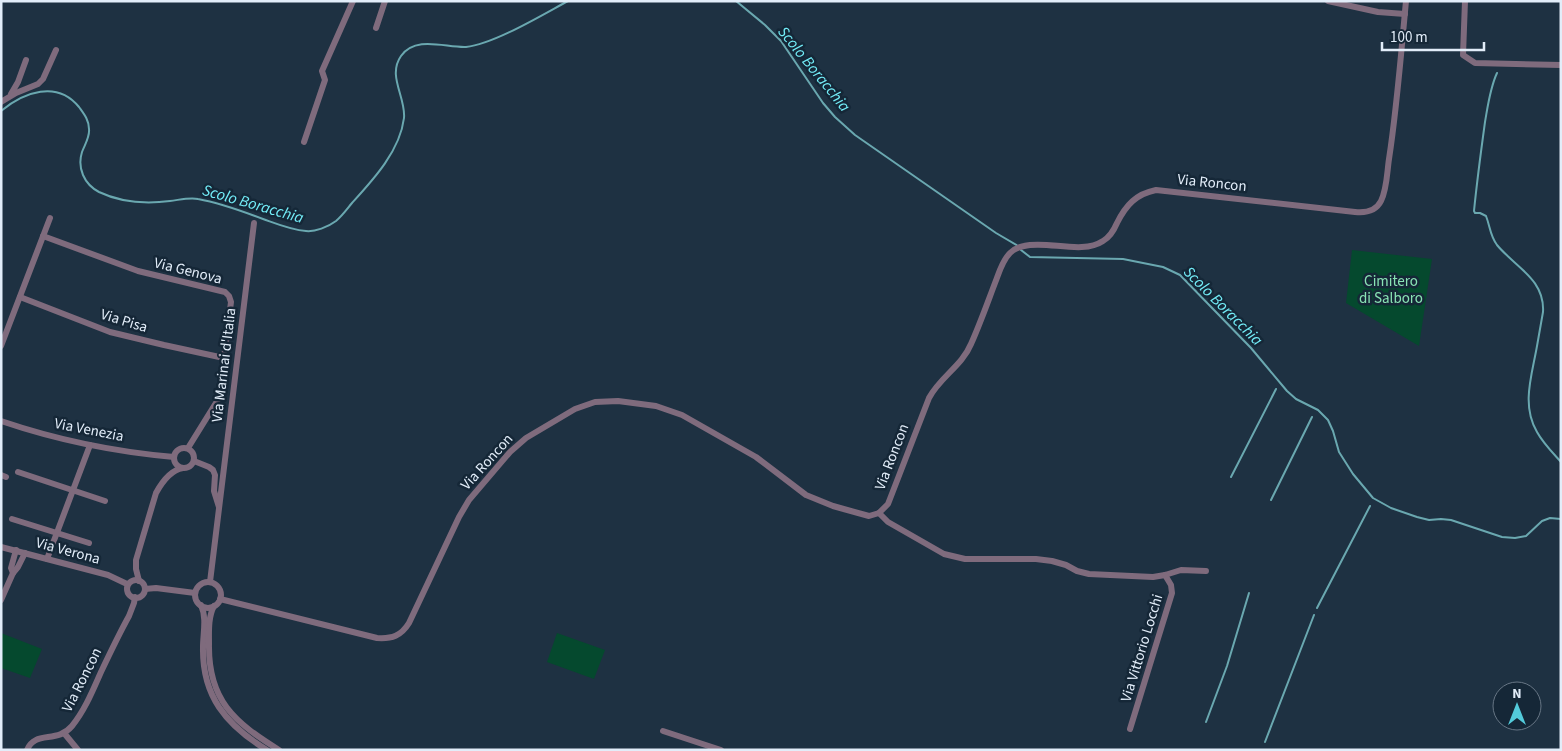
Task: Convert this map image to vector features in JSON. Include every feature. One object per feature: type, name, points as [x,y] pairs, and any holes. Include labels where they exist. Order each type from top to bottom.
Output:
[{"type":"street","points":[[304,142],[324,80],[322,72],[353,1]]},
{"type":"street","points":[[376,28],[385,1]]},
{"type":"street","points":[[1328,1],[1378,12],[1405,14]]},
{"type":"street","name":"Via Roncon","points":[[220,598],[377,638],[387,639],[400,634],[409,623],[469,500],[518,444],[533,433],[570,412],[594,402],[627,402],[656,406],[674,411],[756,457],[806,495],[819,501],[869,516],[879,513],[888,504],[929,398],[936,386],[959,363],[971,346],[1001,266],[1010,252],[1023,246],[1084,246],[1100,243],[1111,233],[1130,202],[1137,196],[1156,190],[1355,212],[1366,212],[1374,209],[1382,201],[1384,192],[1406,1]]},
{"type":"street","points":[[1465,1],[1463,55],[1469,60],[1475,62],[1561,65]]},
{"type":"street","points":[[1,102],[38,84],[43,79],[56,50]]},
{"type":"street","points":[[8,97],[18,82],[26,60]]},
{"type":"street","points":[[1,346],[50,218]]},
{"type":"street","name":"Via Marinai d'Italia","points":[[210,582],[254,223]]},
{"type":"street","name":"Via Genova","points":[[43,236],[138,271],[225,292],[229,296],[231,302],[219,398],[188,448]]},
{"type":"street","name":"Via Pisa","points":[[20,297],[120,334],[224,358]]},
{"type":"street","name":"Via Venezia","points":[[1,421],[39,433],[90,445],[174,457]]},
{"type":"street","points":[[48,559],[90,445]]},
{"type":"street","points":[[139,581],[136,560],[156,493],[176,469],[188,468],[194,461],[193,453],[188,448],[179,449],[174,457],[177,466],[182,468]]},
{"type":"street","name":"Via Marinai d'Italia","points":[[194,461],[213,470],[215,475],[214,491],[220,510]]},
{"type":"street","points":[[18,472],[105,501]]},
{"type":"street","name":"Via Vittorio Locchi","points":[[879,513],[888,522],[944,554],[965,559],[1036,558],[1066,565],[1077,571],[1089,574],[1153,577],[1181,570],[1206,572]]},
{"type":"street","points":[[12,519],[88,543]]},
{"type":"street","name":"Via Verona","points":[[1,546],[108,575],[127,584]]},
{"type":"street","points":[[13,573],[12,568],[16,550]]},
{"type":"street","points":[[1,600],[24,553]]},
{"type":"street","name":"Via Vittorio Locchi","points":[[1130,730],[1172,592],[1171,585],[1165,575]]},
{"type":"street","points":[[132,580],[139,581],[144,585],[145,589],[141,596],[135,597],[128,593],[127,584],[132,580]]},
{"type":"street","points":[[214,606],[207,607],[201,605],[196,600],[195,593],[200,585],[210,582],[218,587],[220,592],[220,598],[210,616],[209,652],[211,676],[216,690],[232,714],[242,724],[279,750]]},
{"type":"street","points":[[145,589],[156,588],[195,593]]},
{"type":"street","name":"Via Roncon","points":[[27,750],[28,745],[35,740],[54,737],[64,733],[74,723],[91,694],[129,616],[135,597]]},
{"type":"street","points":[[201,605],[204,616],[204,666],[206,682],[213,698],[226,718],[237,729],[267,750]]},
{"type":"street","points":[[663,732],[720,750]]},
{"type":"street","points":[[64,733],[78,750]]},
{"type":"green space","name":"Cimitero di Salboro","points":[[1352,250],[1432,259],[1419,346],[1346,303]]},
{"type":"green space","points":[[1,633],[42,649],[30,678],[1,668]]},
{"type":"green space","points":[[557,633],[605,650],[594,679],[547,662]]},
{"type":"waterway","name":"Scolo Boracchia","points":[[1,111],[30,94],[40,92],[51,91],[70,99],[83,112],[89,126],[89,135],[82,152],[81,170],[89,185],[108,196],[143,202],[161,202],[188,198],[198,199],[289,228],[313,231],[325,227],[338,219],[377,175],[397,142],[404,118],[404,110],[396,79],[396,71],[401,56],[407,50],[423,44],[458,47],[477,45],[518,28],[568,1]]},
{"type":"waterway","name":"Scolo Boracchia","points":[[736,1],[781,41],[823,103],[855,135],[996,233],[1018,246]]},
{"type":"waterway","points":[[1497,73],[1491,91],[1485,122],[1474,211],[1486,216],[1491,235],[1497,245],[1528,274],[1539,291],[1543,312],[1529,390],[1530,411],[1532,422],[1539,436],[1561,462]]},
{"type":"waterway","name":"Scolo Boracchia","points":[[1021,250],[1030,257],[1123,259],[1163,267],[1180,275],[1251,348],[1287,391],[1296,399],[1318,410],[1328,420],[1339,452],[1353,474],[1373,498],[1391,508],[1429,520],[1451,520],[1502,537],[1515,538],[1526,536],[1542,521],[1550,518],[1561,519]]},
{"type":"waterway","points":[[1231,477],[1276,389]]},
{"type":"waterway","points":[[1271,500],[1312,417]]},
{"type":"waterway","points":[[1317,608],[1370,506]]},
{"type":"waterway","points":[[1206,722],[1227,666],[1249,593]]},
{"type":"waterway","points":[[1265,742],[1314,615]]}]
